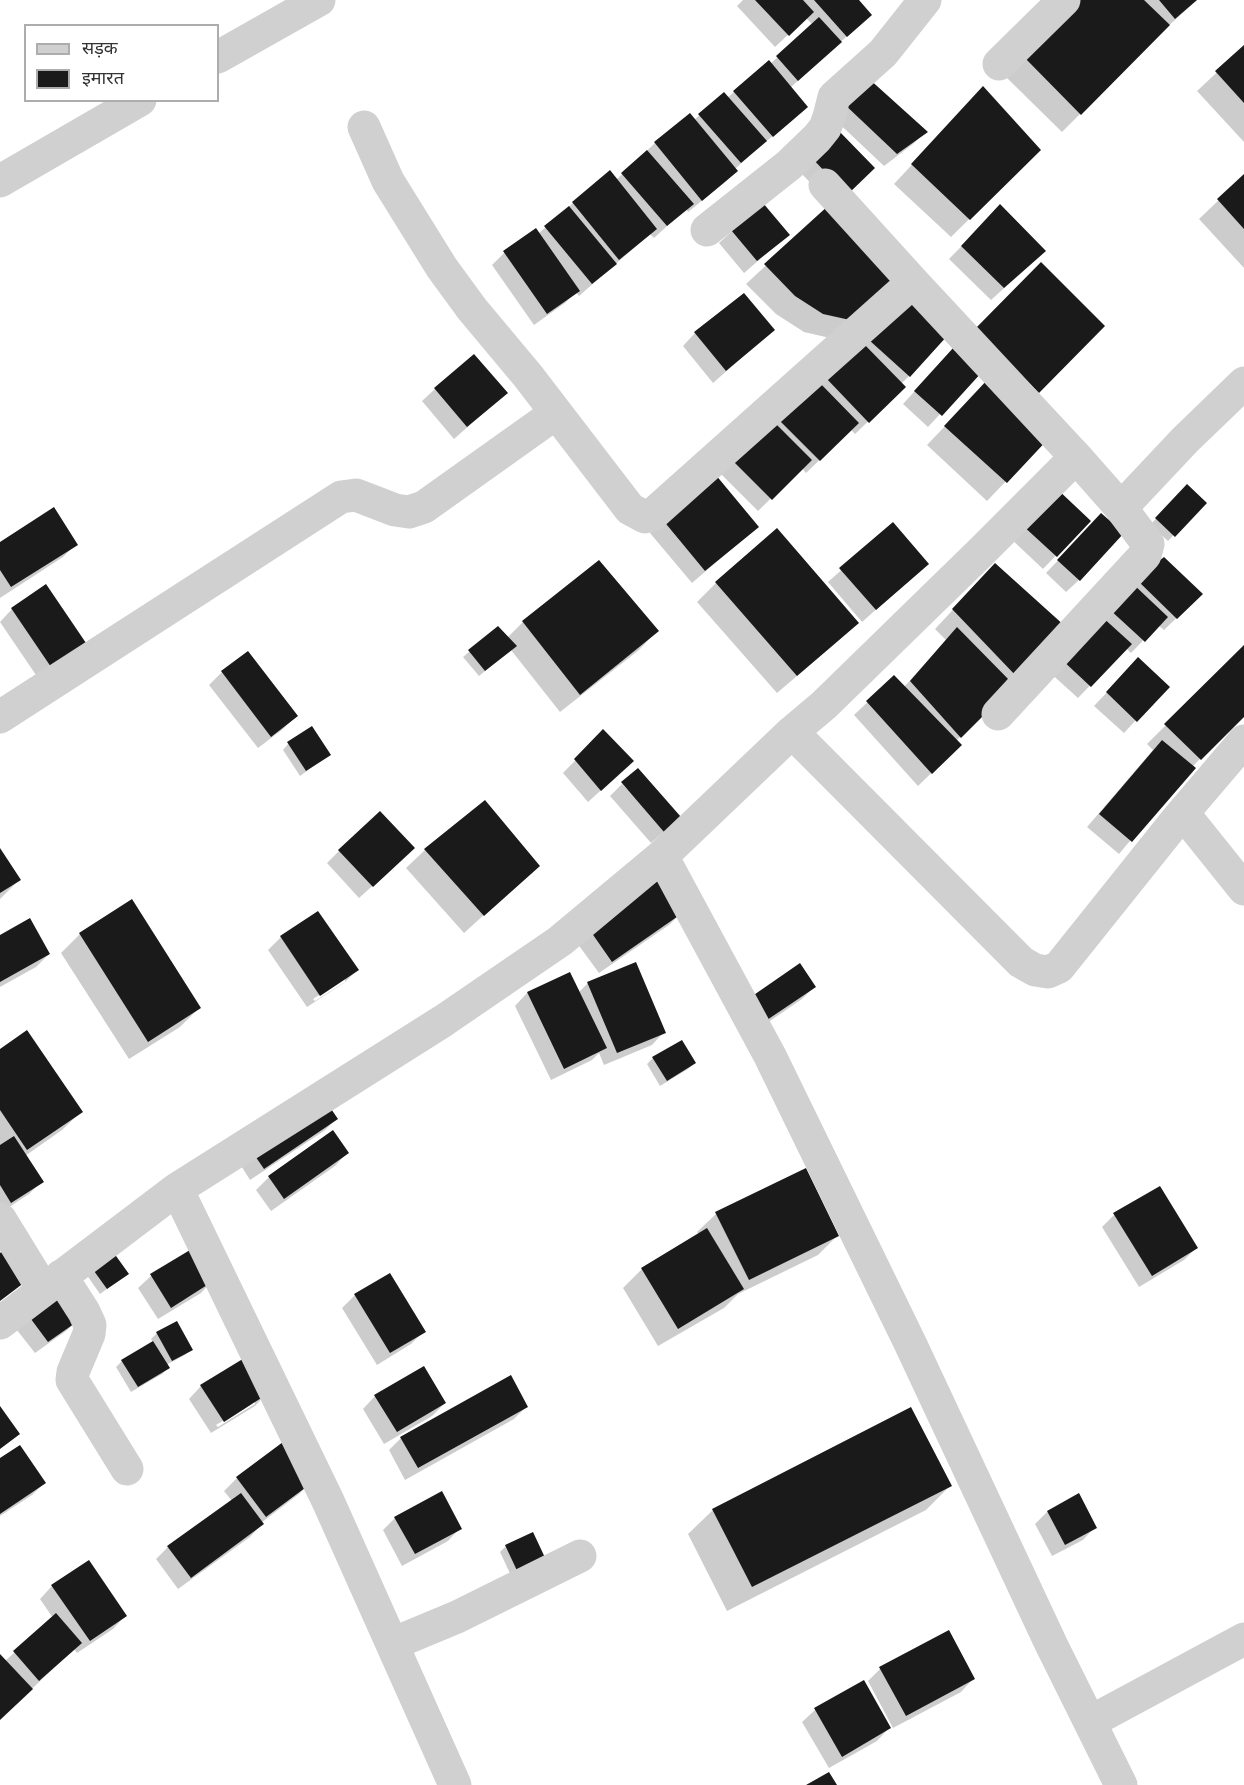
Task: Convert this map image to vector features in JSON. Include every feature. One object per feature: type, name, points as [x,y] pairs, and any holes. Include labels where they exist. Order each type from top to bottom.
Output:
[{"type":"street","points":[[219,56],[319,0]]},
{"type":"street","points":[[707,230],[789,165],[817,138],[827,122],[834,97],[883,53],[926,0]]},
{"type":"street","points":[[999,64],[1064,0]]},
{"type":"street","points":[[0,181],[137,102]]},
{"type":"street","points":[[364,127],[388,181],[442,268],[630,509],[645,517],[652,515],[912,282]]},
{"type":"street","points":[[825,185],[912,282],[1076,457],[1148,543],[1145,555],[998,714]]},
{"type":"street","points":[[1121,508],[1185,440],[1244,383]]},
{"type":"street","points":[[0,717],[341,497],[356,495],[395,510],[409,512],[424,507],[556,412]]},
{"type":"street","points":[[0,1323],[177,1189],[462,1008],[560,941],[662,856],[792,732],[824,705],[1076,457]]},
{"type":"street","points":[[792,732],[1021,962],[1035,970],[1048,972],[1059,967],[1244,741]]},
{"type":"street","points":[[1183,813],[1244,889]]},
{"type":"street","points":[[662,856],[770,1056],[910,1343],[1050,1644],[1090,1722],[1111,1781]]},
{"type":"street","points":[[177,1189],[328,1501],[456,1785]]},
{"type":"street","points":[[0,1220],[52,1283],[84,1312],[90,1325],[89,1334],[73,1372],[72,1380],[127,1469]]},
{"type":"street","points":[[392,1644],[457,1617],[580,1556]]},
{"type":"street","points":[[1090,1722],[1244,1639]]},
{"type":"building","points":[[755,0],[803,0],[814,12],[789,36]]},
{"type":"building","points":[[814,0],[859,0],[872,15],[847,37]]},
{"type":"building","points":[[1076,0],[1144,0],[1170,25],[1081,115],[1023,56]]},
{"type":"building","points":[[1159,0],[1197,0],[1175,19]]},
{"type":"building","points":[[819,17],[842,42],[798,81],[776,56]]},
{"type":"building","points":[[1244,45],[1244,103],[1215,71]]},
{"type":"building","points":[[769,60],[808,107],[773,137],[733,91]]},
{"type":"building","points":[[867,77],[928,132],[897,154],[841,101]]},
{"type":"building","points":[[983,86],[1041,150],[970,220],[911,164]]},
{"type":"building","points":[[724,92],[767,141],[741,163],[698,114]]},
{"type":"building","points":[[690,113],[738,171],[702,201],[654,142]]},
{"type":"building","points":[[838,130],[875,168],[847,195],[810,156]]},
{"type":"building","points":[[647,150],[694,204],[667,226],[621,173]]},
{"type":"building","points":[[610,170],[657,229],[619,260],[572,202]]},
{"type":"building","points":[[1244,174],[1244,229],[1217,199]]},
{"type":"building","points":[[763,203],[790,235],[757,261],[731,230]]},
{"type":"building","points":[[1000,204],[1046,251],[1004,288],[961,246]]},
{"type":"building","points":[[829,205],[896,278],[850,320],[823,314],[795,296],[764,264]]},
{"type":"building","points":[[569,206],[617,264],[592,284],[544,226]]},
{"type":"building","points":[[536,228],[580,291],[547,314],[503,251]]},
{"type":"building","points":[[1041,262],[1105,326],[1039,393],[975,329]]},
{"type":"building","points":[[744,293],[775,330],[726,371],[694,332]]},
{"type":"building","points":[[907,298],[948,335],[910,377],[869,340]]},
{"type":"building","points":[[862,342],[906,387],[869,423],[825,377]]},
{"type":"building","points":[[954,347],[982,372],[942,416],[914,391]]},
{"type":"building","points":[[474,354],[508,393],[467,427],[434,388]]},
{"type":"building","points":[[989,378],[1051,436],[1007,483],[944,426]]},
{"type":"building","points":[[817,380],[859,423],[820,461],[777,418]]},
{"type":"building","points":[[773,421],[812,460],[772,500],[733,461]]},
{"type":"building","points":[[715,474],[759,527],[705,571],[662,519]]},
{"type":"building","points":[[1187,484],[1207,503],[1175,537],[1155,518]]},
{"type":"building","points":[[1055,487],[1091,521],[1057,557],[1021,524]]},
{"type":"building","points":[[54,507],[78,545],[11,587],[0,570],[0,542]]},
{"type":"building","points":[[1101,513],[1124,533],[1080,581],[1057,560]]},
{"type":"building","points":[[893,522],[929,564],[876,610],[839,568]]},
{"type":"building","points":[[777,528],[859,623],[797,676],[715,582]]},
{"type":"building","points":[[1164,557],[1203,594],[1177,619],[1136,579]]},
{"type":"building","points":[[599,560],[659,631],[580,695],[522,621]]},
{"type":"building","points":[[995,563],[1066,627],[1018,678],[952,609]]},
{"type":"building","points":[[1132,583],[1168,617],[1145,642],[1108,608]]},
{"type":"building","points":[[46,584],[86,643],[51,667],[11,608]]},
{"type":"building","points":[[1100,615],[1132,644],[1091,687],[1060,658]]},
{"type":"building","points":[[498,626],[517,646],[485,671],[468,650]]},
{"type":"building","points":[[957,627],[1014,685],[961,738],[910,681]]},
{"type":"building","points":[[1244,645],[1244,717],[1201,760],[1164,724]]},
{"type":"building","points":[[248,651],[298,716],[271,737],[221,671]]},
{"type":"building","points":[[1138,657],[1170,687],[1137,722],[1106,692]]},
{"type":"building","points":[[894,675],[962,745],[932,774],[866,701]]},
{"type":"building","points":[[312,726],[331,755],[306,771],[287,742]]},
{"type":"building","points":[[603,729],[634,761],[601,791],[574,759]]},
{"type":"building","points":[[1162,740],[1196,768],[1132,842],[1099,814]]},
{"type":"building","points":[[638,768],[681,817],[664,832],[621,782]]},
{"type":"building","points":[[485,800],[540,866],[484,916],[424,849]]},
{"type":"building","points":[[380,811],[415,848],[373,887],[338,850]]},
{"type":"building","points":[[0,848],[21,880],[0,893]]},
{"type":"building","points":[[660,879],[684,912],[612,962],[589,929]]},
{"type":"building","points":[[132,899],[201,1008],[148,1042],[79,933]]},
{"type":"building","points":[[318,911],[359,970],[320,996],[280,936]]},
{"type":"building","points":[[30,918],[50,954],[0,982],[0,935]]},
{"type":"building","points":[[636,962],[666,1033],[617,1053],[587,982]]},
{"type":"building","points":[[800,963],[816,987],[764,1022],[748,999]]},
{"type":"building","points":[[570,972],[607,1048],[564,1069],[527,992]]},
{"type":"building","points":[[27,1030],[83,1112],[27,1150],[0,1110],[0,1049]]},
{"type":"building","points":[[682,1040],[696,1063],[667,1081],[652,1057]]},
{"type":"building","points":[[325,1100],[338,1119],[264,1169],[251,1150]]},
{"type":"building","points":[[333,1130],[349,1153],[284,1199],[268,1176]]},
{"type":"building","points":[[14,1136],[44,1182],[11,1203],[0,1185],[0,1145]]},
{"type":"building","points":[[806,1168],[839,1236],[749,1280],[715,1212]]},
{"type":"building","points":[[1160,1186],[1198,1248],[1152,1276],[1113,1213]]},
{"type":"building","points":[[707,1228],[744,1289],[678,1329],[641,1268]]},
{"type":"building","points":[[195,1247],[215,1280],[171,1308],[150,1274]]},
{"type":"building","points":[[5,1249],[29,1279],[0,1301],[0,1253]]},
{"type":"building","points":[[111,1249],[129,1274],[107,1289],[89,1264]]},
{"type":"building","points":[[390,1273],[426,1332],[390,1353],[354,1294]]},
{"type":"building","points":[[58,1287],[81,1319],[48,1342],[25,1311]]},
{"type":"building","points":[[177,1321],[193,1350],[172,1361],[156,1332]]},
{"type":"building","points":[[153,1341],[170,1368],[138,1387],[121,1360]]},
{"type":"building","points":[[246,1357],[269,1393],[224,1422],[200,1385]]},
{"type":"building","points":[[424,1366],[446,1403],[397,1432],[374,1395]]},
{"type":"building","points":[[511,1375],[528,1407],[418,1468],[400,1437]]},
{"type":"building","points":[[0,1406],[20,1434],[0,1449]]},
{"type":"building","points":[[911,1407],[952,1486],[752,1587],[712,1509]]},
{"type":"building","points":[[283,1442],[313,1482],[266,1517],[236,1477]]},
{"type":"building","points":[[20,1445],[46,1483],[0,1514],[0,1458]]},
{"type":"building","points":[[442,1491],[462,1529],[415,1554],[394,1517]]},
{"type":"building","points":[[241,1493],[264,1524],[191,1578],[167,1546]]},
{"type":"building","points":[[1079,1493],[1097,1528],[1065,1545],[1047,1511]]},
{"type":"building","points":[[533,1532],[548,1564],[520,1577],[505,1545]]},
{"type":"building","points":[[89,1560],[127,1616],[90,1641],[51,1585]]},
{"type":"building","points":[[56,1613],[82,1643],[39,1681],[13,1651]]},
{"type":"building","points":[[949,1630],[975,1679],[906,1716],[879,1667]]},
{"type":"building","points":[[0,1654],[33,1689],[0,1720]]},
{"type":"building","points":[[864,1680],[891,1728],[842,1757],[814,1708]]},
{"type":"building","points":[[829,1772],[837,1785],[806,1785]]}]
